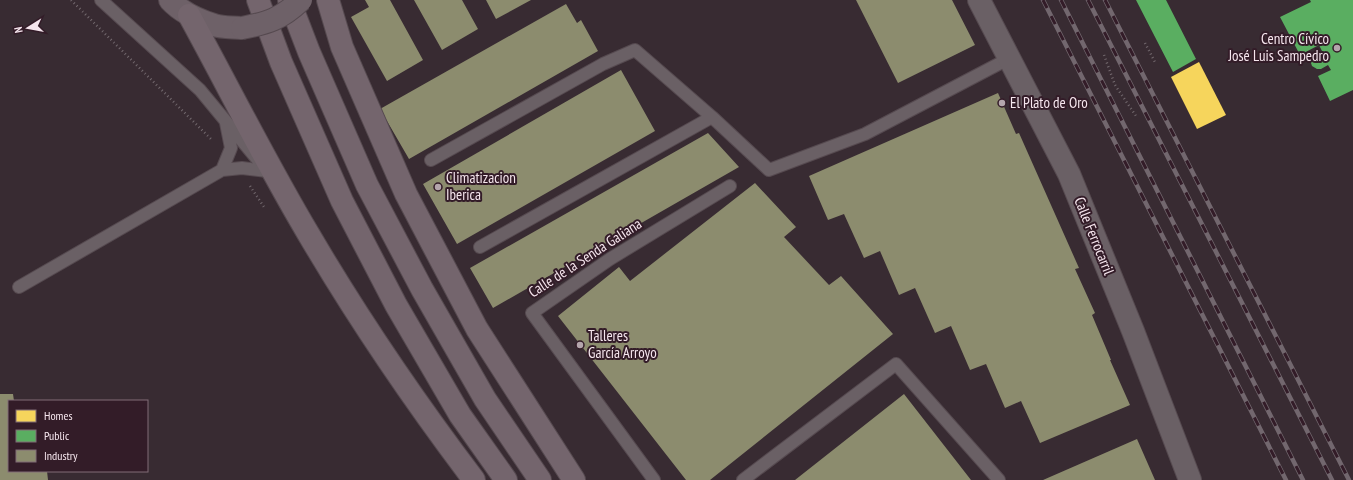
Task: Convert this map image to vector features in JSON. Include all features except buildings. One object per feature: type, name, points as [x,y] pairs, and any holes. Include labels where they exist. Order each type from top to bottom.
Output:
[{"type":"highway","points":[[258,0],[281,62],[342,201],[396,305],[456,408],[506,480]]},
{"type":"highway","points":[[289,0],[309,52],[367,185],[422,289],[481,392],[540,480]]},
{"type":"highway","points":[[328,0],[342,47],[410,202],[477,329],[574,480]]},
{"type":"highway","points":[[189,15],[309,236],[364,323],[436,430],[474,480]]},
{"type":"street","points":[[170,0],[189,15],[215,26],[242,28],[267,23],[289,11],[301,0]]},
{"type":"street","points":[[338,0],[337,15],[342,47]]},
{"type":"street","name":"Calle Ferrocarril","points":[[979,0],[1069,174],[1190,480]]},
{"type":"street","points":[[547,437],[584,480]]},
{"type":"lane","points":[[101,0],[200,90],[284,191]]},
{"type":"lane","points":[[431,160],[603,64],[635,50],[712,117],[769,170],[865,134],[1010,58]]},
{"type":"lane","points":[[480,247],[712,117]]},
{"type":"lane","points":[[222,170],[231,148],[226,122]]},
{"type":"lane","points":[[19,287],[222,170],[242,168],[267,171]]},
{"type":"lane","name":"Calle de la Senda Galiana","points":[[654,480],[532,313],[610,259],[730,186]]},
{"type":"lane","points":[[743,480],[896,364],[999,480]]},
{"type":"path","points":[[71,0],[228,156]]},
{"type":"path","points":[[1145,43],[1156,64]]},
{"type":"path","points":[[1104,56],[1115,85],[1136,116]]},
{"type":"path","points":[[236,168],[264,207]]},
{"type":"railway","points":[[1043,0],[1286,480]]},
{"type":"railway","points":[[1061,0],[1303,480]]},
{"type":"railway","points":[[1088,0],[1332,480]]},
{"type":"railway","points":[[1105,0],[1349,480]]},
{"type":"place","name":"Centro Cívico José Luis Sampedro","points":[[1337,48]]},
{"type":"place","name":"El Plato de Oro","points":[[1002,103]]},
{"type":"place","name":"Climatizacion Iberica","points":[[438,187]]},
{"type":"place","name":"Talleres García Arroyo","points":[[580,345]]}]
